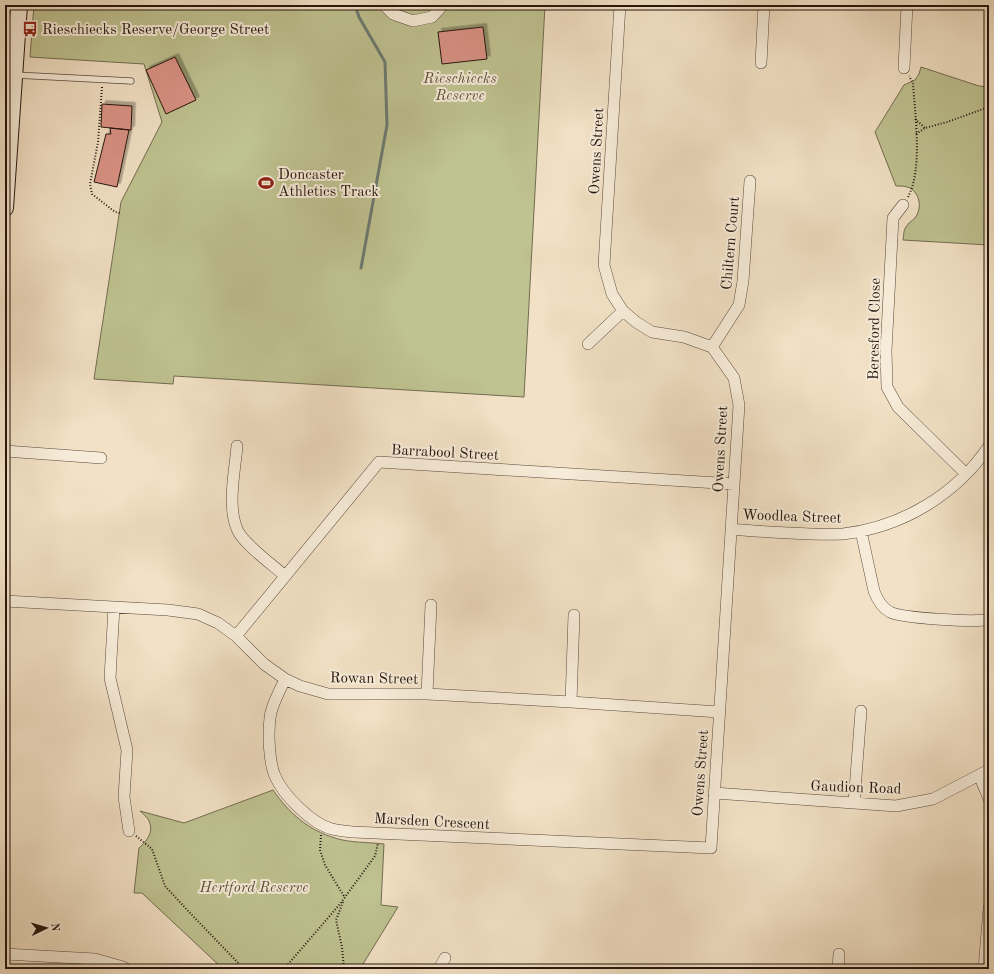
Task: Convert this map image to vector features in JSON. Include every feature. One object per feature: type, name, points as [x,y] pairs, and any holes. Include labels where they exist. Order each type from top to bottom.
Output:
[{"type":"main road","points":[[5,208],[14,75],[10,48],[19,5]]},
{"type":"street","points":[[384,5],[393,14],[413,21],[432,17],[443,5]]},
{"type":"street","name":"Owens Street","points":[[620,5],[604,265],[612,294],[623,311],[636,322],[652,332],[684,337],[712,347],[734,378],[738,405],[711,848]]},
{"type":"street","points":[[761,63],[764,5]]},
{"type":"street","points":[[904,68],[907,5]]},
{"type":"street","name":"Chiltern Court","points":[[712,347],[739,305],[743,280],[750,181]]},
{"type":"street","name":"Beresford Close","points":[[903,205],[893,218],[886,351],[887,387],[898,407],[966,474]]},
{"type":"street","points":[[588,344],[623,311]]},
{"type":"street","points":[[237,446],[232,505],[237,530],[252,548],[286,576]]},
{"type":"street","name":"Woodlea Street","points":[[731,529],[830,534],[861,531],[885,525],[915,512],[942,496],[966,474],[989,446]]},
{"type":"street","points":[[5,450],[101,458]]},
{"type":"street","name":"Barrabool Street","points":[[236,636],[379,462],[734,484]]},
{"type":"street","points":[[861,531],[874,591],[877,598],[886,609],[896,614],[911,616],[976,621],[989,620]]},
{"type":"street","name":"Rowan Street","points":[[5,601],[168,610],[198,614],[218,623],[236,636],[264,664],[286,679],[300,686],[328,694],[427,694],[719,712]]},
{"type":"street","points":[[427,694],[431,605]]},
{"type":"street","points":[[114,608],[110,678],[128,750],[124,797],[129,831]]},
{"type":"street","points":[[571,702],[574,615]]},
{"type":"street","name":"Marsden Crescent","points":[[286,679],[276,699],[270,717],[269,748],[275,776],[287,795],[298,808],[331,829],[380,834],[711,848]]},
{"type":"street","points":[[854,803],[861,711]]},
{"type":"street","points":[[984,772],[989,799]]},
{"type":"street","name":"Gaudion Road","points":[[714,793],[896,806],[933,799],[984,772]]},
{"type":"street","points":[[984,969],[989,908]]},
{"type":"street","points":[[5,954],[95,959],[126,969]]},
{"type":"street","points":[[838,969],[839,954]]},
{"type":"street","points":[[439,969],[445,958]]},
{"type":"lane","points":[[14,75],[131,81]]},
{"type":"path","points":[[903,205],[913,188],[916,170],[916,134],[913,83],[904,68]]},
{"type":"path","points":[[102,80],[98,142],[90,184],[92,194],[115,212],[120,213]]},
{"type":"path","points":[[916,134],[925,128],[989,107]]},
{"type":"path","points":[[915,120],[925,128]]},
{"type":"path","points":[[322,824],[320,850],[324,865],[345,898]]},
{"type":"path","points":[[129,831],[152,849],[166,886],[244,969]]},
{"type":"path","points":[[284,969],[345,898],[375,856],[380,834]]},
{"type":"path","points":[[344,969],[342,947],[336,920],[345,898]]},
{"type":"green space","name":"Rieschiecks Reserve","points":[[34,5],[545,5],[524,397],[174,376],[173,384],[94,379],[121,202],[162,122],[144,64],[30,57]]},
{"type":"green space","points":[[921,67],[979,86],[989,87],[989,245],[903,240],[905,229],[917,215],[919,208],[918,197],[910,188],[896,186],[875,132],[904,85],[915,80]]},
{"type":"green space","name":"Hertford Reserve","points":[[273,790],[300,820],[325,835],[353,842],[384,844],[381,905],[398,907],[360,969],[223,969],[142,893],[134,893],[139,848],[149,836],[151,829],[147,817],[140,811],[184,823]]},
{"type":"building","points":[[483,27],[487,59],[442,64],[438,32]]},
{"type":"building","points":[[175,57],[196,100],[166,114],[146,70]]},
{"type":"building","points":[[102,104],[132,106],[131,130],[101,127]]},
{"type":"building","points":[[110,128],[129,130],[117,187],[94,182],[106,134],[111,134]]},
{"type":"waterway","points":[[355,5],[359,17],[385,62],[387,125],[361,268]]},
{"type":"place","name":"Rieschiecks Reserve/George Street","points":[[30,29]]},
{"type":"place","name":"Doncaster Athletics Track","points":[[266,183]]}]
